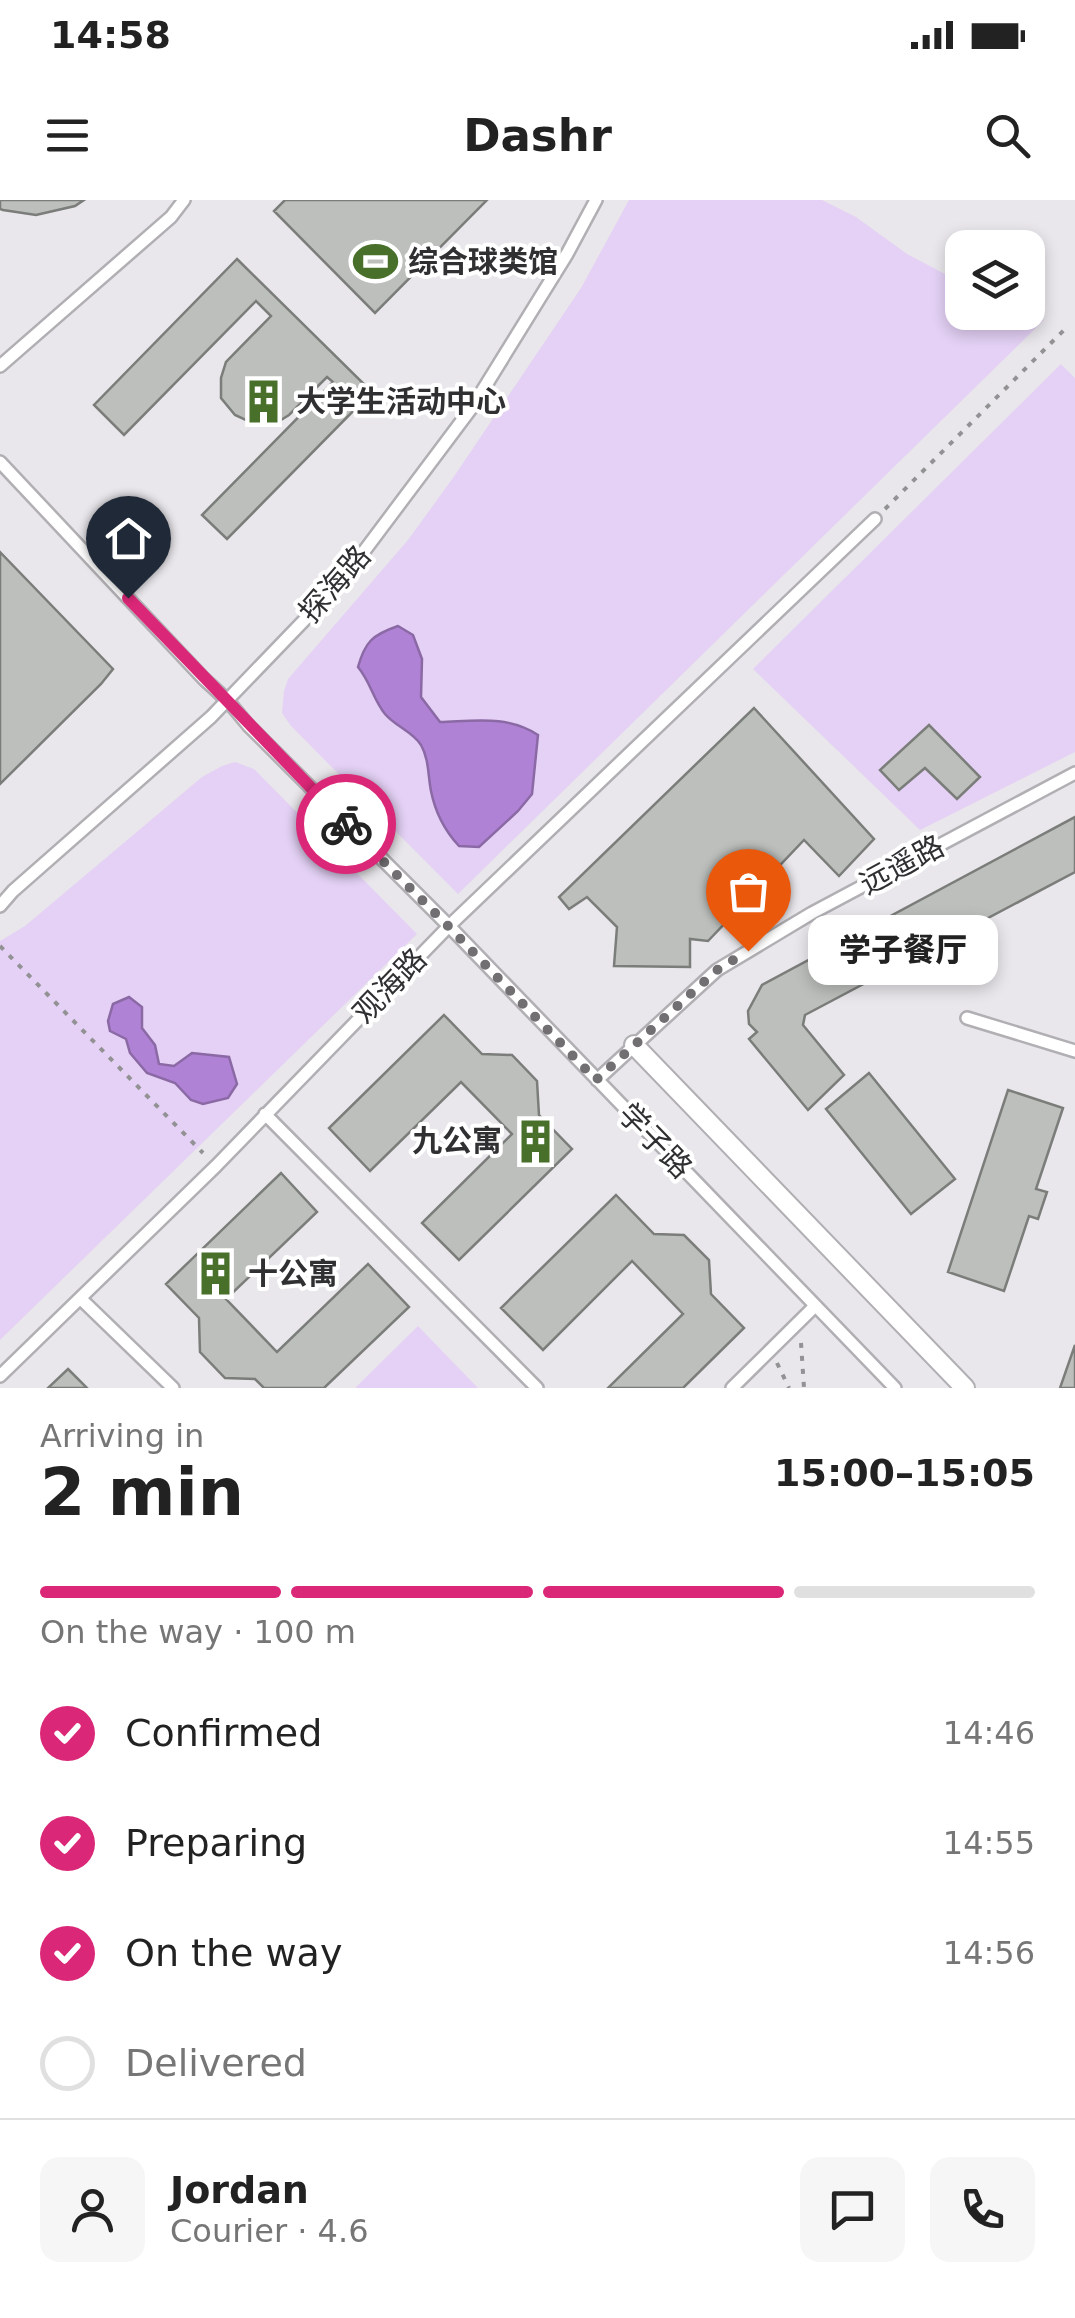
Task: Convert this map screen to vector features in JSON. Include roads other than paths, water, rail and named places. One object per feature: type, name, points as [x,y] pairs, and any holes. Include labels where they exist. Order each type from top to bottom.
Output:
[{"type":"street","points":[[634,1045],[965,1388]]},
{"type":"lane","points":[[0,366],[170,218],[184,200]]},
{"type":"lane","name":"探海路","points":[[0,906],[228,701],[341,582],[473,406],[596,200]]},
{"type":"lane","name":"学子路","points":[[0,462],[204,679],[895,1388]]},
{"type":"lane","name":"观海路","points":[[0,1376],[216,1166],[448,926],[874,519]]},
{"type":"lane","name":"远遥路","points":[[596,1080],[717,970],[812,913],[1075,774]]},
{"type":"lane","points":[[968,1018],[1075,1051]]},
{"type":"lane","points":[[265,1114],[537,1388]]},
{"type":"lane","points":[[81,1299],[172,1388]]},
{"type":"lane","points":[[732,1388],[815,1306]]},
{"type":"place","name":"综合球类馆","points":[[375,262]]},
{"type":"place","name":"大学生活动中心","points":[[263,402]]},
{"type":"place","name":"学子餐厅","points":[[748,951]]},
{"type":"place","name":"九公寓","points":[[535,1141]]},
{"type":"place","name":"十公寓","points":[[215,1274]]}]
